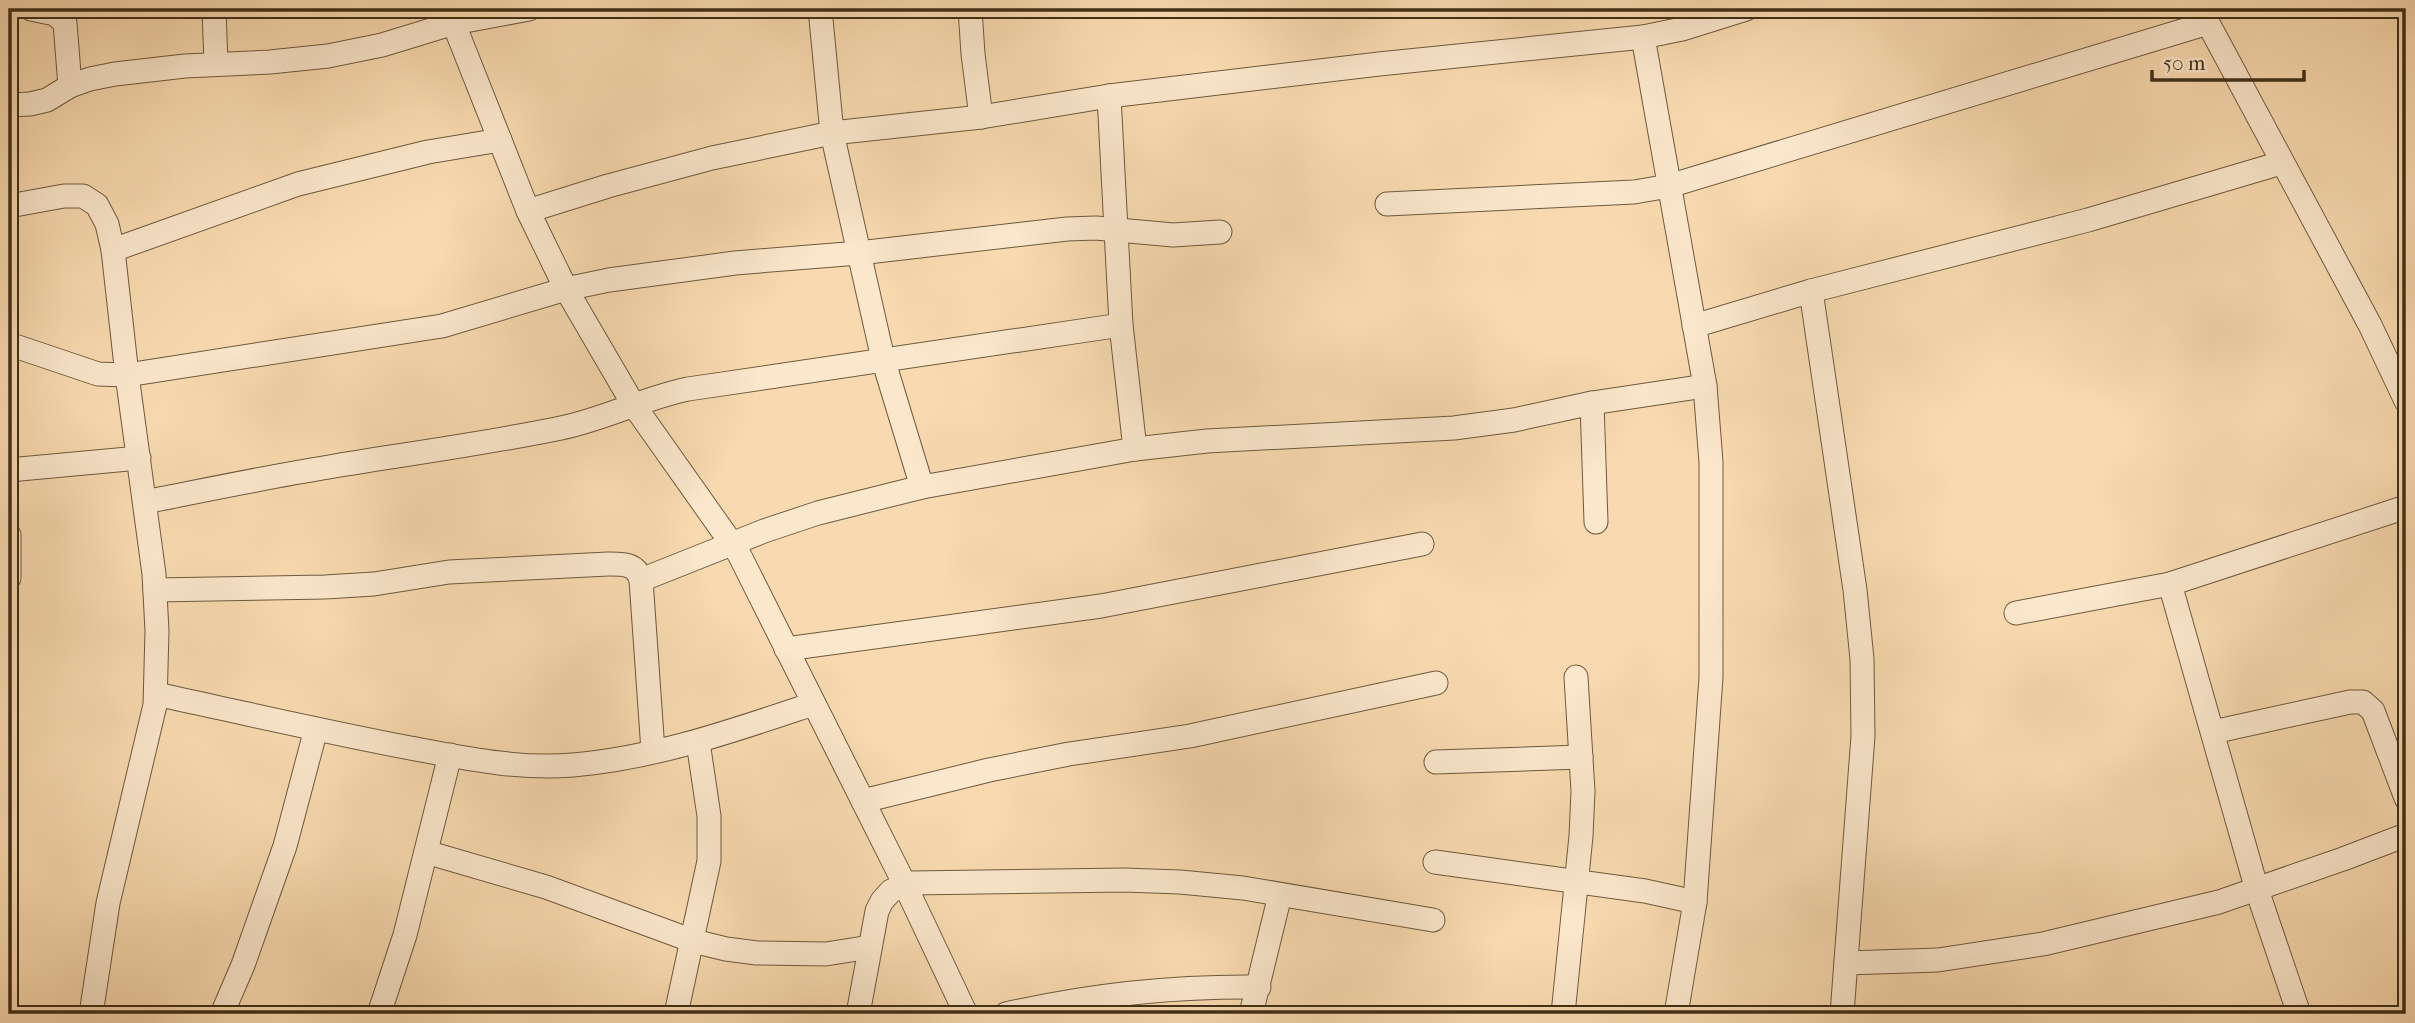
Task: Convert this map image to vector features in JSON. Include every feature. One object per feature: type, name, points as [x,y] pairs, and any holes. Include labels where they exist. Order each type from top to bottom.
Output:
[{"type":"street","points":[[31,9],[55,14],[65,23],[70,86]]},
{"type":"street","points":[[214,9],[216,64]]},
{"type":"street","points":[[9,105],[47,100],[70,86],[115,74],[328,56],[382,45],[451,16],[529,9]]},
{"type":"street","points":[[820,9],[832,133],[883,359],[922,487]]},
{"type":"street","points":[[970,9],[972,54],[981,117]]},
{"type":"street","points":[[528,211],[712,158],[832,133],[981,117],[1110,96],[1379,64],[1643,37],[1682,29],[1746,9]]},
{"type":"street","points":[[451,16],[528,211],[566,289],[634,404],[732,546],[863,801],[966,1014]]},
{"type":"street","points":[[1387,204],[1634,192],[1669,186],[2204,16],[2370,326],[2406,401]]},
{"type":"street","points":[[1643,37],[1705,386],[1711,462],[1711,677],[1695,902],[1676,1014]]},
{"type":"street","points":[[1110,96],[1121,325],[1135,449]]},
{"type":"street","points":[[113,250],[298,184],[428,152],[499,140]]},
{"type":"street","points":[[1694,326],[1811,290],[2088,220],[2281,163]]},
{"type":"street","points":[[9,206],[64,196],[83,196],[92,200],[107,224],[113,250],[155,590],[156,705],[108,903],[91,1014]]},
{"type":"street","points":[[9,344],[98,374],[127,375],[443,327],[566,289],[609,280],[735,262],[859,253],[1067,229],[1116,229],[1173,235],[1220,232]]},
{"type":"street","points":[[1811,290],[1855,590],[1862,659],[1863,736],[1842,1014]]},
{"type":"street","points":[[145,502],[329,467],[498,440],[611,415],[656,396],[688,389],[1121,325]]},
{"type":"street","points":[[641,580],[764,531],[818,513],[922,487],[1135,449],[1207,442],[1454,428],[1705,386]]},
{"type":"street","points":[[1591,403],[1596,522]]},
{"type":"street","points":[[9,470],[139,458]]},
{"type":"street","points":[[2016,613],[2170,584],[2406,507]]},
{"type":"street","points":[[9,535],[9,578]]},
{"type":"street","points":[[786,649],[1101,606],[1422,544]]},
{"type":"street","points":[[155,590],[374,584],[449,572],[608,564],[634,567],[641,580],[653,751]]},
{"type":"street","points":[[2170,584],[2257,890],[2299,1014]]},
{"type":"street","points":[[1563,1014],[1570,966],[1581,836],[1581,757],[1576,677]]},
{"type":"street","points":[[863,801],[989,769],[1190,736],[1436,683]]},
{"type":"street","points":[[156,695],[450,755],[525,765],[572,765],[698,743],[813,704]]},
{"type":"street","points":[[2213,732],[2350,702],[2363,702],[2373,711],[2406,798]]},
{"type":"street","points":[[222,1014],[243,965],[285,846],[316,729]]},
{"type":"street","points":[[676,1014],[709,861],[709,816],[698,743]]},
{"type":"street","points":[[379,1014],[405,935],[450,755]]},
{"type":"street","points":[[1436,762],[1581,757]]},
{"type":"street","points":[[1846,963],[1938,960],[2043,944],[2257,890],[2406,835]]},
{"type":"street","points":[[426,852],[546,887],[692,941],[757,953],[826,954],[870,947]]},
{"type":"street","points":[[1435,862],[1645,891],[1695,902]]},
{"type":"street","points":[[858,1014],[877,911],[891,891],[905,885],[1124,880],[1180,882],[1243,888],[1433,920]]},
{"type":"street","points":[[1251,1014],[1280,895]]},
{"type":"street","points":[[1006,1014],[1098,997],[1182,989],[1259,987]]}]
